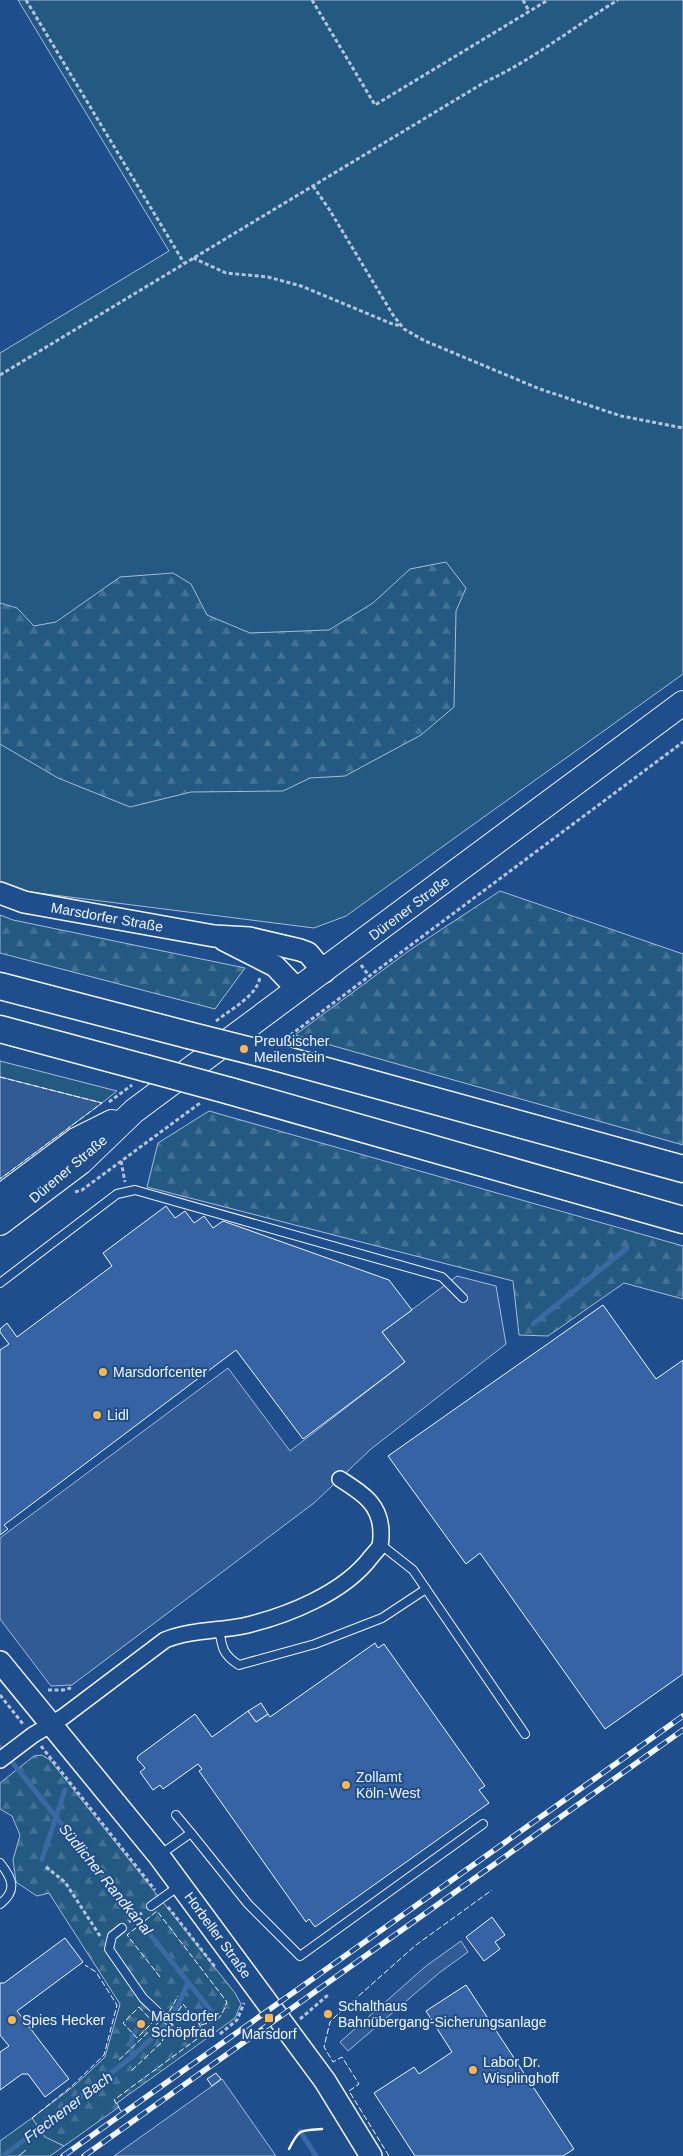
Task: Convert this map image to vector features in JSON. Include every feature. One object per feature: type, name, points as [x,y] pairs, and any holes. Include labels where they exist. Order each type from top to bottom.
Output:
[{"type":"highway","points":[[0,986],[188,1035],[280,1048],[683,1169]]},
{"type":"highway","points":[[0,1029],[145,1068],[219,1094],[683,1220]]},
{"type":"main road","name":"Dürener Straße","points":[[0,1224],[81,1162],[134,1111],[324,972],[683,703]]},
{"type":"main road","name":"Marsdorfer Straße","points":[[0,893],[24,902],[214,936],[249,938],[300,950],[308,953],[324,972]]},
{"type":"main road","name":"Marsdorfer Straße","points":[[214,936],[276,966],[298,990]]},
{"type":"main road","name":"Dürener Straße","points":[[0,1197],[76,1140],[134,1111]]},
{"type":"main road","name":"Horbeller Straße","points":[[0,1662],[181,1885],[325,2081],[371,2156]]},
{"type":"street","points":[[0,1760],[32,1735],[52,1725],[165,1640],[179,1635],[244,1626],[288,1612],[340,1586],[365,1565],[380,1544],[381,1523],[374,1506],[363,1493],[340,1480]]},
{"type":"lane","points":[[0,1283],[118,1194],[135,1190],[442,1277],[463,1298]]},
{"type":"lane","points":[[380,1544],[413,1570],[525,1734]]},
{"type":"lane","points":[[219,1629],[227,1658],[239,1666],[315,1644],[382,1618],[426,1588]]},
{"type":"lane","points":[[176,1815],[248,1904],[300,1956],[483,1824]]},
{"type":"lane","points":[[159,1856],[191,1833]]},
{"type":"lane","points":[[0,1863],[9,1875],[12,1887],[9,1896],[0,1904]]},
{"type":"lane","points":[[151,1906],[181,1885]]},
{"type":"lane","points":[[122,1928],[112,1936],[108,1949],[143,1998],[163,2017]]},
{"type":"path","points":[[26,0],[184,263]]},
{"type":"path","points":[[312,0],[374,105],[547,0]]},
{"type":"path","points":[[523,0],[530,11]]},
{"type":"path","points":[[0,375],[485,82],[511,70],[544,50],[580,23],[618,0]]},
{"type":"path","points":[[313,186],[393,315],[404,329],[425,341],[540,389],[621,416],[683,428]]},
{"type":"path","points":[[193,258],[226,273],[268,277],[302,286],[395,325],[401,325]]},
{"type":"path","points":[[280,1048],[683,742]]},
{"type":"path","points":[[184,1115],[219,1094]]},
{"type":"path","points":[[121,1162],[127,1192]]},
{"type":"path","points":[[0,1695],[221,1973]]},
{"type":"path","points":[[46,1867],[65,1882],[108,1949]]},
{"type":"path","points":[[122,1928],[151,1906]]},
{"type":"path","points":[[288,2029],[328,1995]]},
{"type":"path","points":[[220,2034],[237,2020],[245,2004],[238,1996]]},
{"type":"path","points":[[198,2023],[210,2018]]},
{"type":"path","points":[[170,2024],[182,2035]]},
{"type":"green space","points":[[18,0],[683,0],[683,674],[346,916],[314,928],[22,891],[0,882],[0,353],[169,251]]},
{"type":"green space","points":[[446,562],[466,588],[456,611],[454,707],[421,735],[345,776],[310,778],[283,791],[191,792],[130,807],[58,778],[0,744],[0,603],[17,608],[34,626],[56,622],[120,577],[173,573],[191,584],[207,615],[250,633],[329,630],[373,603],[410,569]]},
{"type":"green space","points":[[500,891],[683,954],[683,1145],[295,1035],[410,950]]},
{"type":"green space","points":[[0,915],[13,920],[245,968],[215,1009],[0,953]]},
{"type":"green space","points":[[0,1061],[117,1091],[102,1103],[0,1077]]},
{"type":"green space","points":[[209,1111],[683,1246],[683,1299],[624,1283],[548,1336],[519,1335],[513,1281],[147,1187],[158,1143]]},
{"type":"green space","points":[[42,1755],[50,1760],[235,1993],[241,2004],[235,2018],[117,2103],[119,2107],[64,2146],[45,2137],[32,2118],[74,2086],[105,2057],[120,2004],[49,1893],[37,1896],[16,1882],[13,1860],[20,1835],[12,1816],[0,1809],[0,1783],[34,1756]]},
{"type":"green space","points":[[32,2118],[45,2136],[64,2146],[50,2156],[19,2156],[26,2150],[18,2156],[0,2156],[0,2141]]},
{"type":"shaded area","points":[[0,1077],[102,1103],[0,1179]]},
{"type":"shaded area","points":[[457,1276],[496,1286],[506,1344],[371,1449],[314,1503],[72,1685],[51,1686],[0,1619],[0,1538],[228,1368],[290,1451],[405,1362],[382,1332]]},
{"type":"shaded area","points":[[461,1941],[468,1952],[439,1973],[348,2051],[340,2042],[426,1966]]},
{"type":"shaded area","points":[[222,2079],[276,2156],[114,2156]]},
{"type":"building","name":"Marsdorfcenter","points":[[166,1206],[175,1218],[185,1211],[194,1223],[204,1216],[213,1228],[223,1221],[389,1280],[412,1310],[382,1332],[405,1362],[303,1439],[236,1350],[4,1525],[8,1529],[0,1535],[0,1350],[9,1344],[0,1332],[0,1329],[7,1323],[17,1337],[112,1266],[103,1253]]},
{"type":"building","points":[[603,1305],[656,1379],[683,1360],[683,1674],[605,1729],[480,1553],[466,1564],[388,1456]]},
{"type":"building","name":"Zollamt Köln-West","points":[[375,1643],[378,1648],[384,1644],[485,1786],[479,1790],[489,1803],[315,1927],[309,1919],[306,1922],[199,1771],[202,1769],[198,1764],[163,1789],[160,1785],[153,1790],[140,1772],[145,1768],[137,1759],[138,1756],[195,1714],[212,1737],[248,1711],[256,1722],[268,1714],[270,1717]]},
{"type":"building","points":[[261,1703],[268,1714],[256,1722],[248,1711]]},
{"type":"building","points":[[492,1917],[505,1935],[495,1942],[500,1949],[484,1961],[466,1937]]},
{"type":"building","name":"Spies Hecker","points":[[65,1938],[83,1962],[17,2011],[69,2079],[45,2097],[28,2074],[22,2074],[0,2090],[0,2052],[9,2046],[0,2035],[0,1983],[4,1983]]},
{"type":"building","name":"Labor Dr. Wisplinghoff","points":[[466,1985],[574,2149],[563,2156],[415,2156],[374,2093],[414,2067],[419,2074],[452,2052],[426,2011]]},
{"type":"building","points":[[216,2073],[221,2079],[212,2086],[207,2079]]},
{"type":"waterway","name":"Frechener Bach","points":[[533,1324],[627,1248]]},
{"type":"waterway","name":"Südlicher Randkanal","points":[[0,1747],[212,2012]]},
{"type":"waterway","name":"Frechener Bach","points":[[42,1859],[65,1790]]},
{"type":"waterway","name":"Frechener Bach","points":[[3,2156],[132,2057],[159,2031],[177,2008],[188,1982]]},
{"type":"waterway","name":"Frechener Bach","points":[[132,2057],[132,2036],[139,2026],[135,2020]]},
{"type":"waterway","name":"Südlicher Randkanal","points":[[300,2131],[316,2156]]},
{"type":"railway","points":[[63,2156],[683,1716]]},
{"type":"railway","points":[[84,2156],[683,1730]]},
{"type":"fence","points":[[0,1077],[102,1103],[0,1179]]},
{"type":"fence","points":[[389,2156],[349,2091],[359,2084],[342,2057],[333,2062],[324,2047],[330,2022],[416,1945],[492,1890]]},
{"type":"fence","points":[[160,1977],[127,1935],[157,1911],[227,2002],[218,2019],[200,2025]]},
{"type":"fence","points":[[32,2118],[72,2086],[104,2055],[117,2005],[96,1972],[85,1965]]},
{"type":"fence","points":[[121,2111],[114,2100],[201,2036],[200,2025],[183,2004],[173,2019],[168,2014],[178,1996]]},
{"type":"fence","points":[[139,2007],[153,2022],[137,2038],[123,2023],[139,2007]]},
{"type":"fence","points":[[119,2060],[161,2020],[167,2025],[162,2042],[131,2071]]},
{"type":"wall","points":[[289,2149],[301,2132],[322,2129]]},
{"type":"place","name":"Preußischer Meilenstein","points":[[244,1049]]},
{"type":"place","name":"Marsdorfcenter","points":[[103,1372]]},
{"type":"place","name":"Lidl","points":[[97,1415]]},
{"type":"place","name":"Zollamt Köln-West","points":[[346,1785]]},
{"type":"place","name":"Schalthaus Bahnübergang-Sicherungsanlage","points":[[328,2014]]},
{"type":"place","name":"Marsdorf","points":[[269,2018]]},
{"type":"place","name":"Spies Hecker","points":[[12,2020]]},
{"type":"place","name":"Marsdorfer Schöpfrad","points":[[141,2024]]},
{"type":"place","name":"Labor Dr. Wisplinghoff","points":[[473,2070]]}]
